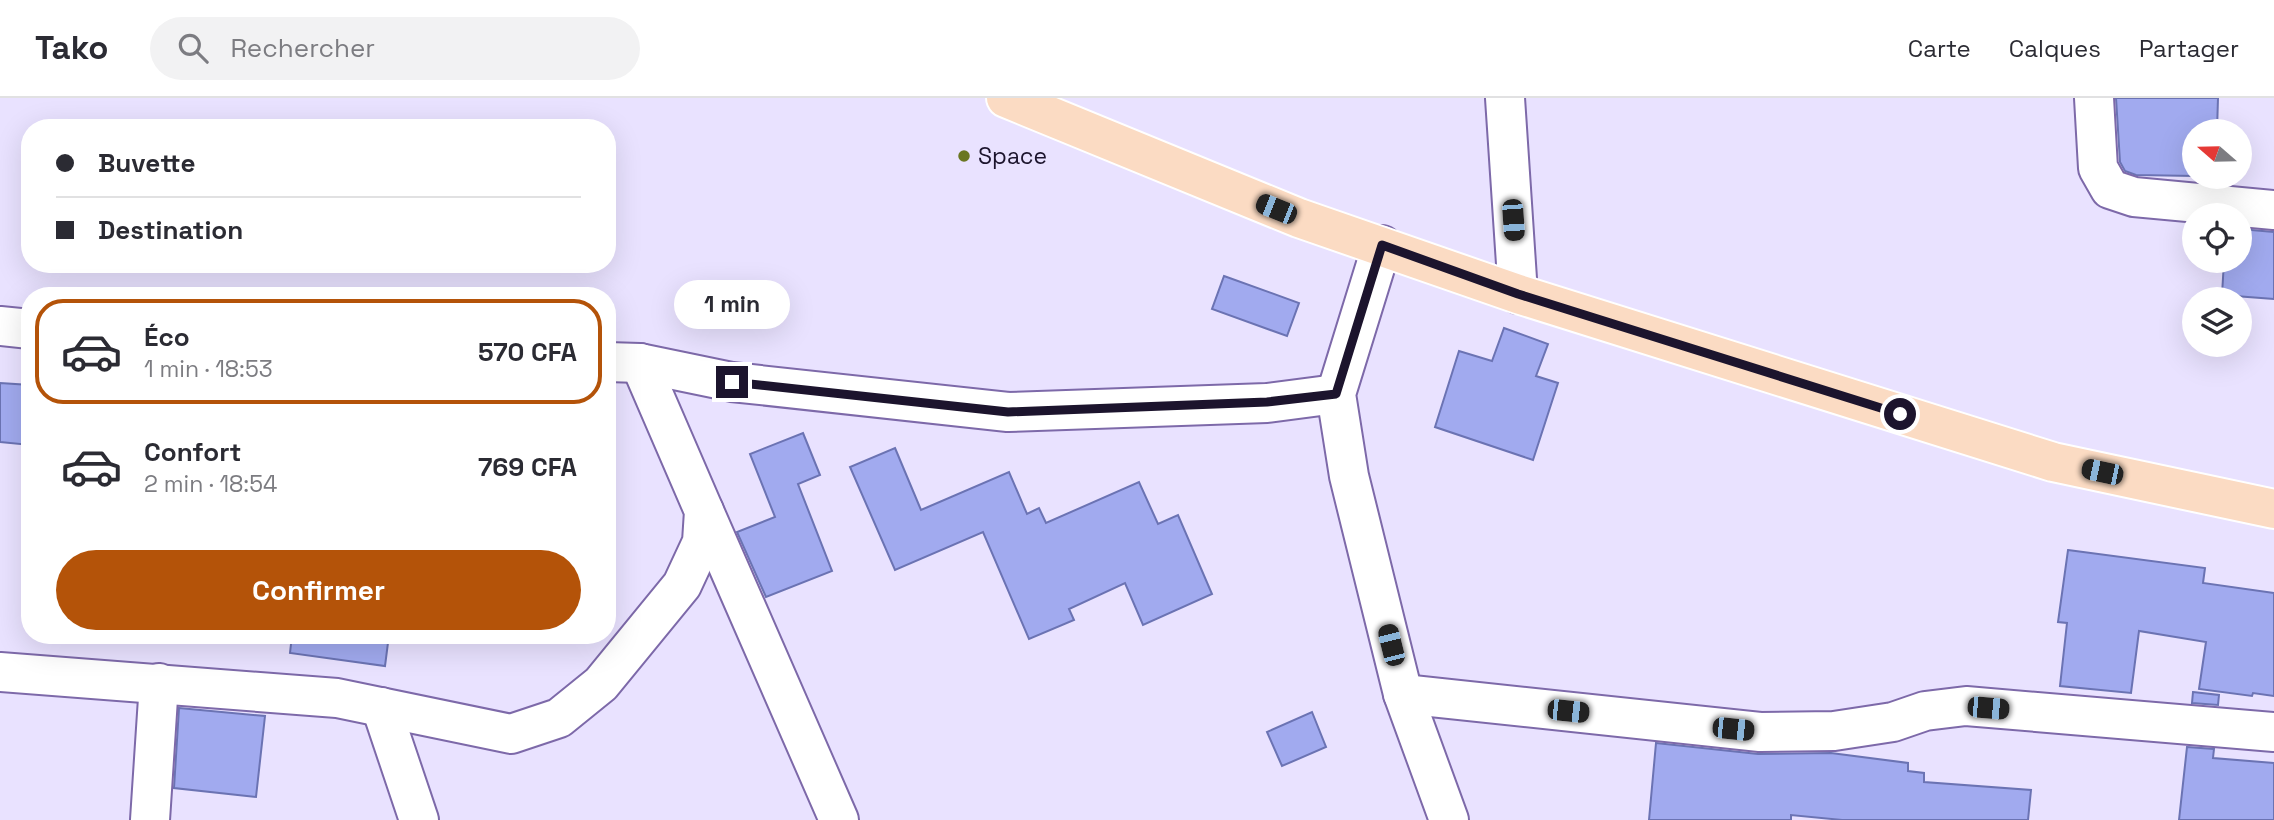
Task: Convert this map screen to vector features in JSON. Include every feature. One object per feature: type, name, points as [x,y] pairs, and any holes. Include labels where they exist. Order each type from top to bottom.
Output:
[{"type":"main road","points":[[1006,98],[1064,111],[1299,218],[1518,294],[2053,462],[2274,509]]},
{"type":"street","points":[[1505,98],[1518,294]]},
{"type":"street","points":[[2094,98],[2098,168],[2110,189],[2134,197],[2274,210]]},
{"type":"street","points":[[1382,245],[1336,394],[1349,476],[1403,694],[1449,820]]},
{"type":"street","points":[[0,326],[21,328]]},
{"type":"street","points":[[624,363],[732,382],[1008,412],[1267,402],[1336,394]]},
{"type":"street","points":[[624,363],[704,512],[839,820]]},
{"type":"street","points":[[0,672],[337,698],[511,734],[559,718],[601,684],[682,584],[702,542],[704,512]]},
{"type":"street","points":[[150,820],[159,684]]},
{"type":"street","points":[[1403,694],[1760,732],[1834,731],[1893,722],[1925,710],[1966,706],[2274,732]]},
{"type":"street","points":[[381,706],[419,820]]},
{"type":"building","points":[[2116,98],[2218,98],[2217,119],[2182,119],[2182,176],[2136,175],[2125,171],[2120,162]]},
{"type":"building","points":[[2252,230],[2274,232],[2274,299],[2252,297],[2252,287],[2222,287],[2223,273],[2252,273]]},
{"type":"building","points":[[1224,276],[1299,303],[1287,336],[1212,309]]},
{"type":"building","points":[[1504,328],[1548,344],[1536,376],[1558,383],[1533,460],[1435,427],[1459,351],[1492,361]]},
{"type":"building","points":[[0,383],[21,384],[21,444],[0,442]]},
{"type":"building","points":[[803,433],[820,475],[798,484],[832,571],[766,597],[737,532],[775,517],[750,454]]},
{"type":"building","points":[[895,448],[921,510],[1009,472],[1027,514],[1039,508],[1046,523],[1139,482],[1158,524],[1178,515],[1212,594],[1143,625],[1125,583],[1069,609],[1074,620],[1029,639],[983,532],[895,570],[850,467]]},
{"type":"building","points":[[2068,550],[2205,568],[2203,583],[2274,593],[2274,696],[2199,689],[2206,642],[2139,631],[2131,693],[2060,686],[2067,623],[2058,622]]},
{"type":"building","points":[[291,644],[388,644],[385,666],[290,653]]},
{"type":"building","points":[[2193,692],[2219,695],[2218,705],[2192,703]]},
{"type":"building","points":[[179,708],[265,716],[256,797],[174,788]]},
{"type":"building","points":[[1312,712],[1326,747],[1282,766],[1267,732]]},
{"type":"building","points":[[1656,743],[1758,754],[1831,753],[1908,763],[1908,771],[1924,773],[1924,782],[2031,790],[2028,820],[1842,820],[1791,815],[1791,820],[1649,820]]},
{"type":"building","points":[[2187,747],[2214,749],[2213,758],[2274,763],[2274,820],[2179,820]]},
{"type":"place","name":"Space","points":[[964,156]]},
{"type":"route","points":[[732,382],[1008,412],[1267,402],[1336,394],[1382,245],[1518,294],[1900,414]]}]
